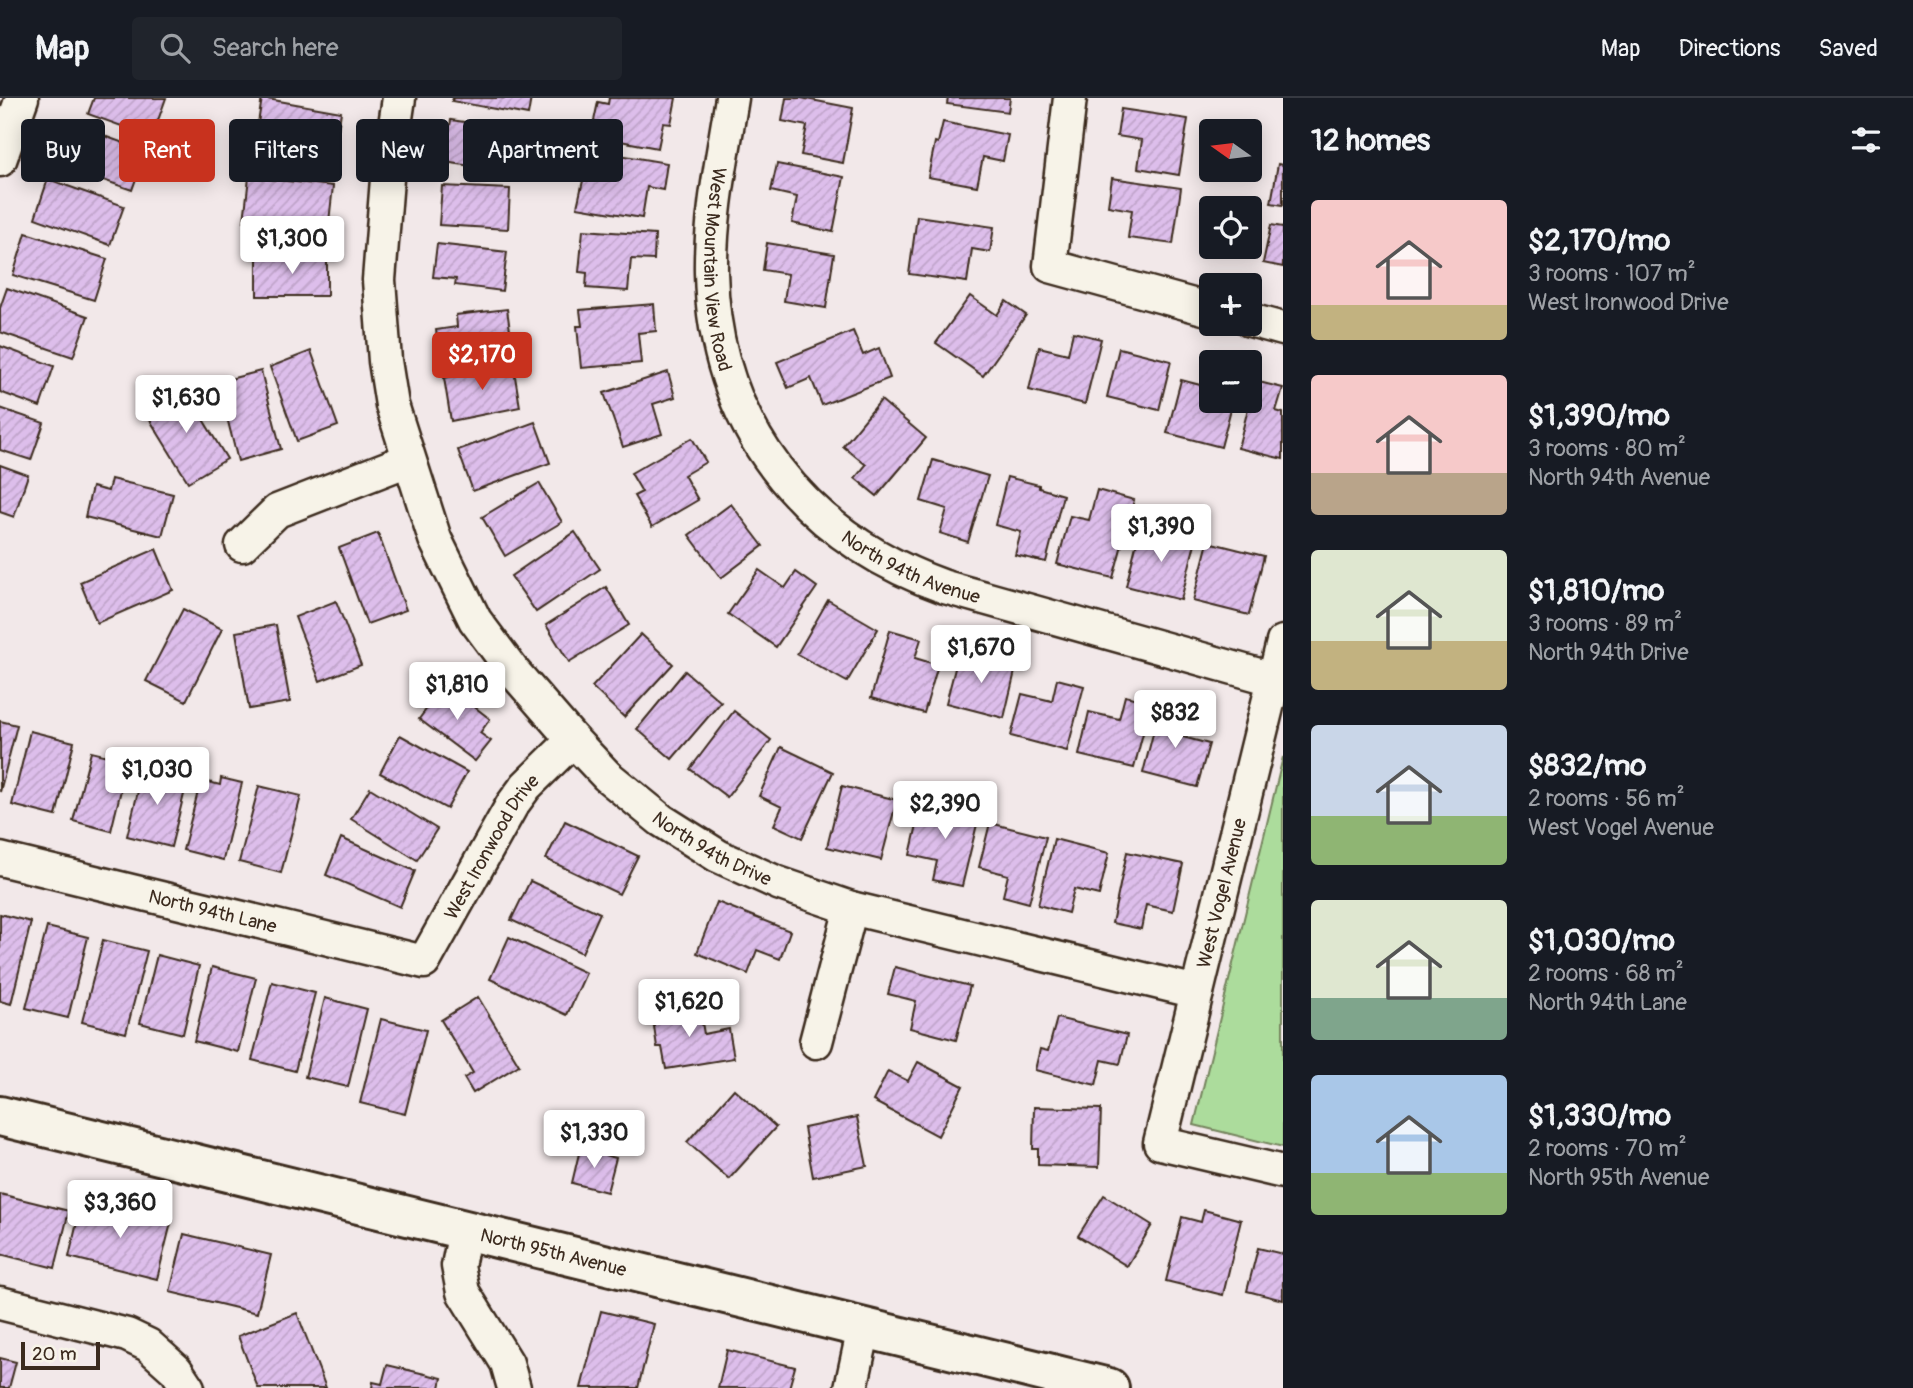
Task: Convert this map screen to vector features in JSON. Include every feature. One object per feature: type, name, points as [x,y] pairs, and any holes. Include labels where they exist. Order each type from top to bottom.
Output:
[{"type":"street","points":[[0,160],[22,98]]},
{"type":"street","points":[[242,545],[277,511],[408,460],[392,405],[385,361],[379,280],[387,179],[399,98]]},
{"type":"street","name":"West Mountain View Road","points":[[732,98],[714,223],[712,296],[714,320],[727,374],[753,436]]},
{"type":"street","points":[[1070,98],[1050,266],[1199,307]]},
{"type":"street","points":[[1262,323],[1283,329]]},
{"type":"street","name":"North 94th Avenue","points":[[753,436],[784,478],[818,513],[848,539],[888,564],[946,587],[1273,679]]},
{"type":"street","name":"North 94th Drive","points":[[408,460],[435,538],[475,620],[513,671],[572,740],[607,776],[661,820],[718,856],[778,883],[851,908],[1197,992]]},
{"type":"street","name":"West Vogel Avenue","points":[[1283,642],[1160,1143],[1283,1172]]},
{"type":"street","name":"West Ironwood Drive","points":[[424,962],[512,805],[526,786],[572,740]]},
{"type":"street","name":"North 94th Lane","points":[[0,859],[424,962]]},
{"type":"street","points":[[816,1042],[851,908]]},
{"type":"street","name":"North 95th Avenue","points":[[0,1116],[1109,1388]]},
{"type":"street","points":[[464,1231],[458,1266],[463,1292],[507,1363],[514,1388]]},
{"type":"street","points":[[0,1303],[127,1335],[148,1345],[176,1370],[188,1388]]},
{"type":"street","points":[[851,1388],[864,1328]]},
{"type":"green space","points":[[1283,757],[1283,1147],[1194,1125]]},
{"type":"building","points":[[94,98],[166,98],[158,119],[119,119],[119,125],[88,114]]},
{"type":"building","points":[[262,98],[341,112],[340,119],[259,119]]},
{"type":"building","points":[[453,98],[531,98],[528,115],[452,101]]},
{"type":"building","points":[[609,98],[676,98],[671,124],[663,123],[658,148],[623,142],[623,119],[594,119],[598,102],[608,104]]},
{"type":"building","points":[[786,98],[801,98],[853,108],[843,163],[801,155],[807,126],[782,121]]},
{"type":"building","points":[[948,98],[1010,98],[1008,112],[947,104]]},
{"type":"building","points":[[1121,109],[1188,119],[1179,175],[1138,168],[1142,140],[1117,136]]},
{"type":"building","points":[[451,120],[463,122],[463,165],[449,163]]},
{"type":"building","points":[[943,122],[1008,135],[1003,161],[983,157],[977,186],[928,177],[935,142],[938,143]]},
{"type":"building","points":[[105,136],[119,141],[119,182],[135,182],[132,190],[105,181]]},
{"type":"building","points":[[623,156],[667,163],[663,190],[647,187],[642,218],[577,207],[583,182],[623,182]]},
{"type":"building","points":[[777,164],[844,177],[833,232],[792,223],[797,197],[771,191]]},
{"type":"building","points":[[1278,164],[1283,165],[1283,205],[1271,203]]},
{"type":"building","points":[[1112,178],[1181,188],[1173,244],[1128,238],[1132,210],[1108,206]]},
{"type":"building","points":[[47,182],[56,182],[124,206],[110,245],[35,218]]},
{"type":"building","points":[[248,182],[296,182],[333,186],[328,231],[244,221]]},
{"type":"building","points":[[442,186],[510,189],[508,229],[439,225]]},
{"type":"building","points":[[917,216],[994,227],[990,252],[972,249],[967,282],[909,274]]},
{"type":"building","points":[[1271,225],[1283,227],[1283,267],[1263,263]]},
{"type":"building","points":[[583,230],[655,235],[654,260],[631,259],[628,291],[586,288],[587,273],[579,272]]},
{"type":"building","points":[[26,233],[107,259],[94,300],[13,275]]},
{"type":"building","points":[[767,243],[834,254],[826,308],[784,301],[788,274],[763,270]]},
{"type":"building","points":[[437,244],[507,252],[502,291],[455,285],[456,279],[433,277]]},
{"type":"building","points":[[257,255],[327,255],[327,296],[257,296]]},
{"type":"building","points":[[7,288],[88,316],[73,357],[0,332],[0,308]]},
{"type":"building","points":[[970,296],[997,315],[1006,301],[1026,315],[983,376],[936,343]]},
{"type":"building","points":[[654,304],[656,331],[638,333],[641,363],[581,368],[577,326],[582,326],[580,310]]},
{"type":"building","points":[[507,309],[513,352],[440,361],[436,330],[457,327],[456,315]]},
{"type":"building","points":[[853,331],[863,355],[879,348],[890,378],[822,405],[811,378],[788,388],[777,362]]},
{"type":"building","points":[[1073,332],[1101,339],[1085,404],[1029,390],[1039,347],[1068,354]]},
{"type":"building","points":[[0,346],[54,366],[40,407],[0,392]]},
{"type":"building","points":[[1119,348],[1171,361],[1159,410],[1107,397]]},
{"type":"building","points":[[311,351],[338,426],[297,441],[270,367]]},
{"type":"building","points":[[513,364],[520,407],[451,421],[444,378]]},
{"type":"building","points":[[261,371],[281,449],[238,461],[218,382]]},
{"type":"building","points":[[668,372],[675,397],[653,404],[662,434],[623,447],[604,393]]},
{"type":"building","points":[[1181,380],[1199,385],[1199,413],[1230,413],[1221,447],[1167,433]]},
{"type":"building","points":[[1262,383],[1283,388],[1276,411],[1283,413],[1283,459],[1238,448],[1247,413],[1262,413]]},
{"type":"building","points":[[184,388],[227,459],[188,482],[145,412]]},
{"type":"building","points":[[881,400],[926,438],[877,496],[855,478],[866,465],[843,446]]},
{"type":"building","points":[[0,408],[44,423],[31,460],[0,450]]},
{"type":"building","points":[[535,422],[550,463],[473,491],[458,450]]},
{"type":"building","points":[[692,438],[706,462],[684,475],[698,500],[652,527],[634,496],[642,492],[631,473]]},
{"type":"building","points":[[933,460],[988,476],[968,542],[940,533],[947,509],[921,501]]},
{"type":"building","points":[[0,465],[28,475],[14,517],[0,512]]},
{"type":"building","points":[[1007,477],[1039,485],[1039,488],[1063,495],[1046,562],[1015,555],[1021,532],[995,525]]},
{"type":"building","points":[[111,479],[173,494],[162,536],[85,517],[92,487],[108,491]]},
{"type":"building","points":[[539,483],[562,522],[505,556],[482,517]]},
{"type":"building","points":[[1097,490],[1134,500],[1113,578],[1057,564],[1070,516],[1089,520]]},
{"type":"building","points":[[731,504],[763,546],[721,578],[689,535]]},
{"type":"building","points":[[1140,529],[1195,543],[1181,600],[1126,586]]},
{"type":"building","points":[[575,532],[600,569],[536,612],[511,576]]},
{"type":"building","points":[[378,533],[406,610],[367,624],[339,548]]},
{"type":"building","points":[[1208,542],[1264,556],[1249,615],[1193,601]]},
{"type":"building","points":[[156,549],[173,590],[97,623],[80,582]]},
{"type":"building","points":[[759,570],[785,588],[796,572],[817,587],[776,647],[728,614]]},
{"type":"building","points":[[606,587],[629,625],[569,662],[546,625]]},
{"type":"building","points":[[828,600],[878,629],[847,682],[797,654]]},
{"type":"building","points":[[336,601],[361,665],[320,681],[295,617]]},
{"type":"building","points":[[183,609],[222,629],[186,701],[146,681]]},
{"type":"building","points":[[276,625],[290,702],[249,709],[236,632]]},
{"type":"building","points":[[890,630],[921,639],[915,658],[938,665],[924,713],[871,698]]},
{"type":"building","points":[[641,634],[673,664],[624,717],[592,687]]},
{"type":"building","points":[[959,653],[1016,667],[1004,718],[946,703]]},
{"type":"building","points":[[685,671],[721,702],[672,759],[637,729]]},
{"type":"building","points":[[1057,679],[1084,686],[1067,751],[1011,736],[1022,694],[1052,701]]},
{"type":"building","points":[[445,684],[490,719],[480,733],[491,741],[475,761],[419,719]]},
{"type":"building","points":[[1125,696],[1151,702],[1134,768],[1079,755],[1089,712],[1119,719]]},
{"type":"building","points":[[1160,706],[1189,714],[1183,737],[1209,744],[1197,787],[1143,773]]},
{"type":"building","points":[[734,711],[771,740],[727,797],[690,769]]},
{"type":"building","points":[[0,721],[17,725],[0,792]]},
{"type":"building","points":[[30,731],[74,742],[56,816],[12,805]]},
{"type":"building","points":[[400,735],[467,772],[447,809],[380,773]]},
{"type":"building","points":[[781,747],[833,772],[802,838],[774,825],[782,807],[759,796]]},
{"type":"building","points":[[91,752],[128,761],[111,831],[73,821]]},
{"type":"building","points":[[144,767],[188,778],[171,847],[127,836]]},
{"type":"building","points":[[221,778],[242,783],[223,860],[183,850],[201,780],[220,785]]},
{"type":"building","points":[[259,786],[301,796],[281,873],[239,862]]},
{"type":"building","points":[[842,786],[897,800],[881,860],[827,847]]},
{"type":"building","points":[[370,788],[437,829],[417,860],[351,819]]},
{"type":"building","points":[[922,803],[979,816],[962,886],[933,880],[937,861],[910,855]]},
{"type":"building","points":[[565,821],[638,856],[619,894],[546,859]]},
{"type":"building","points":[[990,823],[1046,837],[1029,903],[1003,896],[1008,875],[979,867]]},
{"type":"building","points":[[341,838],[415,871],[400,907],[326,875]]},
{"type":"building","points":[[1054,839],[1109,853],[1099,895],[1074,889],[1068,913],[1038,905]]},
{"type":"building","points":[[1127,852],[1183,864],[1173,911],[1146,905],[1141,929],[1112,923]]},
{"type":"building","points":[[530,881],[600,913],[582,953],[511,920]]},
{"type":"building","points":[[717,902],[790,931],[780,959],[757,950],[748,974],[697,953]]},
{"type":"building","points":[[0,914],[31,922],[11,1004],[0,1001]]},
{"type":"building","points":[[47,927],[88,937],[68,1018],[26,1008]]},
{"type":"building","points":[[509,937],[586,973],[567,1015],[490,979]]},
{"type":"building","points":[[103,940],[147,951],[126,1033],[82,1022]]},
{"type":"building","points":[[157,955],[199,966],[183,1034],[140,1023]]},
{"type":"building","points":[[212,967],[256,978],[238,1052],[194,1041]]},
{"type":"building","points":[[895,967],[970,986],[956,1040],[910,1028],[916,1001],[888,994]]},
{"type":"building","points":[[272,982],[315,993],[295,1071],[252,1060]]},
{"type":"building","points":[[478,997],[519,1065],[473,1093],[464,1078],[473,1073],[441,1020]]},
{"type":"building","points":[[325,998],[367,1009],[348,1087],[305,1077]]},
{"type":"building","points":[[699,1005],[704,1034],[729,1029],[734,1058],[666,1069],[662,1047],[657,1047],[652,1013]]},
{"type":"building","points":[[1057,1018],[1127,1035],[1120,1064],[1102,1060],[1096,1085],[1035,1070],[1040,1049],[1048,1051]]},
{"type":"building","points":[[381,1019],[426,1030],[405,1114],[360,1103]]},
{"type":"building","points":[[918,1062],[963,1086],[938,1136],[873,1101],[888,1071],[908,1081]]},
{"type":"building","points":[[734,1089],[776,1127],[729,1179],[687,1142]]},
{"type":"building","points":[[1034,1107],[1101,1109],[1099,1167],[1038,1165],[1038,1149],[1033,1149]]},
{"type":"building","points":[[857,1117],[867,1166],[813,1177],[804,1128]]},
{"type":"building","points":[[580,1149],[616,1158],[607,1192],[572,1183]]},
{"type":"building","points":[[0,1194],[69,1211],[55,1268],[0,1254]]},
{"type":"building","points":[[1104,1195],[1152,1225],[1127,1266],[1078,1236]]},
{"type":"building","points":[[82,1201],[171,1223],[157,1279],[69,1257]]},
{"type":"building","points":[[1204,1210],[1241,1220],[1223,1295],[1166,1281],[1182,1217],[1201,1222]]},
{"type":"building","points":[[184,1234],[271,1255],[257,1313],[170,1292]]},
{"type":"building","points":[[1258,1248],[1283,1254],[1283,1300],[1247,1291]]},
{"type":"building","points":[[601,1311],[654,1324],[638,1388],[581,1388]]},
{"type":"building","points":[[297,1313],[326,1388],[258,1388],[238,1336]]},
{"type":"building","points":[[727,1350],[795,1367],[789,1388],[718,1388]]},
{"type":"building","points":[[0,1358],[16,1362],[9,1388],[0,1388]]},
{"type":"building","points":[[387,1365],[442,1378],[440,1388],[372,1388],[373,1382],[382,1384]]}]
